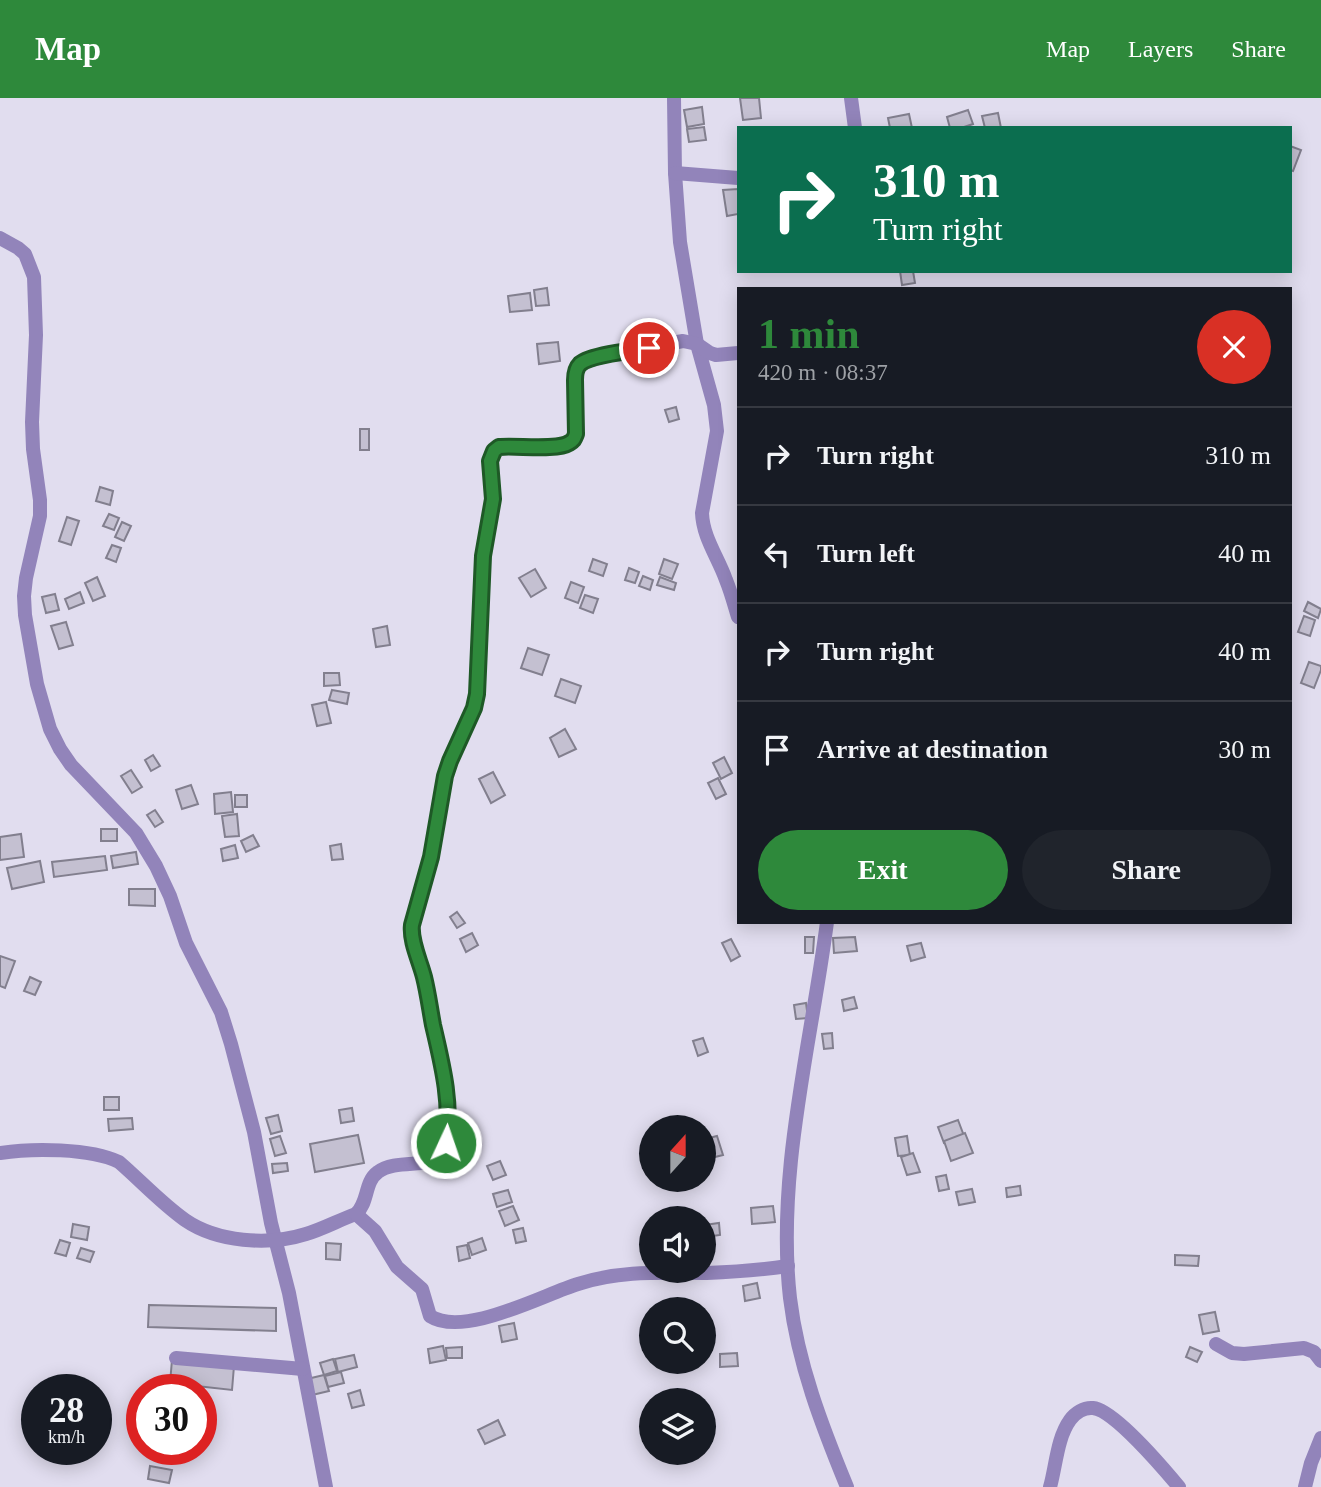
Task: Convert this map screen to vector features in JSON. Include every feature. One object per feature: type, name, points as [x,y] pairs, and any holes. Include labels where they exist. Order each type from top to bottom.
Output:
[{"type":"street","points":[[674,98],[675,173],[680,242],[717,431],[702,524],[726,579],[737,614]]},
{"type":"street","points":[[851,98],[855,126]]},
{"type":"street","points":[[675,173],[737,177]]},
{"type":"street","points":[[0,238],[25,254],[34,277],[36,335],[32,422],[40,516],[26,578],[24,615],[43,705],[50,729],[71,765],[136,833],[156,866],[170,896],[186,943],[221,1012],[254,1132],[275,1239],[289,1293],[326,1487]]},
{"type":"street","points":[[0,1153],[53,1150],[110,1157],[194,1226],[211,1234],[254,1241],[303,1235],[356,1214],[365,1202],[372,1179],[378,1172],[391,1165],[440,1158],[448,1129],[448,1100],[443,1066],[411,934],[431,857],[445,776],[474,708],[477,694],[483,556],[493,499],[491,456],[499,447],[557,447],[572,441],[577,428],[576,373],[584,362],[683,341],[698,344],[713,354],[737,353]]},
{"type":"street","points":[[827,924],[793,1152],[787,1211],[788,1266],[794,1325],[807,1384],[847,1487]]},
{"type":"street","points":[[356,1214],[375,1231],[397,1267],[422,1289],[430,1316],[443,1322],[481,1319],[579,1283],[623,1274],[710,1273],[788,1266]]},
{"type":"street","points":[[1216,1344],[1232,1353],[1244,1354],[1304,1348],[1314,1352],[1321,1361]]},
{"type":"street","points":[[176,1358],[303,1369]]},
{"type":"street","points":[[1050,1487],[1064,1430],[1075,1415],[1092,1408],[1104,1412],[1124,1429],[1179,1487]]},
{"type":"street","points":[[1306,1487],[1321,1438]]},
{"type":"building","points":[[740,98],[759,98],[761,118],[743,120]]},
{"type":"building","points":[[702,107],[704,124],[687,127],[684,110]]},
{"type":"building","points":[[968,110],[973,124],[949,126],[947,117]]},
{"type":"building","points":[[998,113],[1001,126],[984,126],[982,116]]},
{"type":"building","points":[[909,114],[912,126],[890,126],[888,118]]},
{"type":"building","points":[[704,127],[706,140],[689,142],[687,129]]},
{"type":"building","points":[[1292,147],[1301,150],[1292,171]]},
{"type":"building","points":[[737,189],[737,214],[727,216],[723,190]]},
{"type":"building","points":[[900,273],[913,273],[915,283],[902,285]]},
{"type":"building","points":[[547,288],[549,305],[536,306],[534,290]]},
{"type":"building","points":[[530,293],[532,310],[510,312],[508,296]]},
{"type":"building","points":[[558,342],[560,361],[539,364],[537,344]]},
{"type":"building","points":[[676,407],[679,419],[669,422],[665,410]]},
{"type":"building","points":[[360,429],[369,429],[369,450],[360,450]]},
{"type":"building","points":[[100,487],[113,491],[110,505],[96,501]]},
{"type":"building","points":[[109,514],[119,518],[114,530],[103,526]]},
{"type":"building","points":[[67,517],[79,521],[71,545],[59,541]]},
{"type":"building","points":[[122,522],[131,526],[124,541],[115,537]]},
{"type":"building","points":[[112,545],[121,548],[116,562],[106,558]]},
{"type":"building","points":[[593,559],[607,564],[603,576],[589,571]]},
{"type":"building","points":[[664,559],[678,564],[672,579],[659,574]]},
{"type":"building","points":[[629,568],[639,572],[635,583],[625,580]]},
{"type":"building","points":[[535,569],[546,588],[531,597],[519,578]]},
{"type":"building","points":[[643,576],[653,580],[650,590],[639,586]]},
{"type":"building","points":[[97,577],[105,596],[93,601],[85,583]]},
{"type":"building","points":[[660,577],[676,583],[674,590],[657,585]]},
{"type":"building","points":[[571,582],[584,587],[578,603],[565,598]]},
{"type":"building","points":[[80,592],[84,603],[69,609],[65,599]]},
{"type":"building","points":[[55,594],[59,610],[46,613],[42,597]]},
{"type":"building","points":[[585,595],[598,599],[593,613],[580,608]]},
{"type":"building","points":[[1308,602],[1321,609],[1318,618],[1304,611]]},
{"type":"building","points":[[1304,616],[1315,620],[1310,636],[1298,632]]},
{"type":"building","points":[[66,622],[73,645],[59,649],[51,626]]},
{"type":"building","points":[[387,626],[390,645],[376,647],[373,629]]},
{"type":"building","points":[[528,648],[549,655],[542,675],[521,668]]},
{"type":"building","points":[[1309,662],[1321,666],[1314,688],[1301,683]]},
{"type":"building","points":[[324,673],[339,673],[340,685],[324,686]]},
{"type":"building","points":[[561,679],[581,686],[575,703],[555,696]]},
{"type":"building","points":[[332,690],[349,693],[347,704],[329,700]]},
{"type":"building","points":[[326,702],[331,723],[317,726],[312,705]]},
{"type":"building","points":[[565,729],[576,749],[559,757],[550,738]]},
{"type":"building","points":[[153,755],[160,766],[151,771],[145,760]]},
{"type":"building","points":[[724,757],[732,773],[721,779],[713,763]]},
{"type":"building","points":[[131,770],[142,787],[132,793],[121,776]]},
{"type":"building","points":[[493,772],[505,795],[491,803],[479,779]]},
{"type":"building","points":[[718,778],[726,794],[716,799],[708,783]]},
{"type":"building","points":[[191,785],[198,804],[182,809],[176,790]]},
{"type":"building","points":[[231,792],[233,812],[215,814],[214,794]]},
{"type":"building","points":[[235,795],[247,795],[247,807],[235,807]]},
{"type":"building","points":[[155,810],[163,822],[155,827],[147,815]]},
{"type":"building","points":[[237,814],[239,836],[225,837],[222,816]]},
{"type":"building","points":[[101,829],[117,829],[117,841],[101,841]]},
{"type":"building","points":[[21,834],[24,857],[0,860],[0,837]]},
{"type":"building","points":[[253,835],[259,846],[246,852],[241,841]]},
{"type":"building","points":[[341,844],[343,859],[332,860],[330,846]]},
{"type":"building","points":[[235,845],[238,858],[223,861],[221,849]]},
{"type":"building","points":[[136,852],[138,864],[113,868],[111,856]]},
{"type":"building","points":[[105,856],[107,870],[54,877],[52,862]]},
{"type":"building","points":[[40,861],[44,882],[12,889],[7,868]]},
{"type":"building","points":[[129,889],[155,889],[155,906],[129,905]]},
{"type":"building","points":[[457,912],[465,923],[457,928],[450,917]]},
{"type":"building","points":[[472,933],[478,945],[466,952],[460,939]]},
{"type":"building","points":[[805,937],[814,937],[813,953],[805,953]]},
{"type":"building","points":[[855,937],[857,951],[834,953],[833,938]]},
{"type":"building","points":[[731,939],[740,956],[731,961],[722,943]]},
{"type":"building","points":[[921,943],[925,957],[911,961],[907,946]]},
{"type":"building","points":[[0,956],[15,961],[5,988],[0,986]]},
{"type":"building","points":[[30,977],[41,982],[35,995],[24,991]]},
{"type":"building","points":[[854,997],[857,1008],[844,1011],[842,1000]]},
{"type":"building","points":[[806,1003],[808,1018],[796,1019],[794,1005]]},
{"type":"building","points":[[832,1033],[833,1048],[824,1049],[822,1034]]},
{"type":"building","points":[[703,1038],[708,1052],[698,1056],[693,1041]]},
{"type":"building","points":[[104,1097],[119,1097],[119,1110],[104,1110]]},
{"type":"building","points":[[352,1108],[354,1121],[341,1123],[339,1110]]},
{"type":"building","points":[[278,1115],[282,1131],[271,1134],[266,1118]]},
{"type":"building","points":[[132,1118],[133,1129],[109,1131],[108,1119]]},
{"type":"building","points":[[958,1120],[964,1136],[944,1143],[938,1127]]},
{"type":"building","points":[[965,1133],[973,1153],[951,1161],[944,1141]]},
{"type":"building","points":[[358,1135],[364,1163],[315,1172],[310,1144]]},
{"type":"building","points":[[280,1136],[286,1153],[275,1156],[270,1139]]},
{"type":"building","points":[[716,1136],[723,1155],[716,1157]]},
{"type":"building","points":[[907,1136],[910,1155],[898,1156],[895,1138]]},
{"type":"building","points":[[913,1153],[920,1172],[907,1175],[901,1157]]},
{"type":"building","points":[[500,1161],[506,1175],[493,1180],[487,1166]]},
{"type":"building","points":[[287,1163],[288,1171],[273,1173],[272,1164]]},
{"type":"building","points":[[946,1175],[949,1189],[939,1191],[936,1177]]},
{"type":"building","points":[[1020,1186],[1021,1195],[1007,1197],[1006,1188]]},
{"type":"building","points":[[972,1189],[975,1202],[959,1205],[956,1192]]},
{"type":"building","points":[[508,1190],[512,1202],[497,1207],[493,1194]]},
{"type":"building","points":[[513,1206],[519,1220],[505,1226],[499,1211]]},
{"type":"building","points":[[773,1206],[775,1222],[752,1224],[751,1208]]},
{"type":"building","points":[[716,1223],[719,1223],[720,1235],[716,1236]]},
{"type":"building","points":[[73,1224],[89,1227],[87,1240],[71,1237]]},
{"type":"building","points":[[523,1228],[526,1241],[516,1243],[513,1230]]},
{"type":"building","points":[[482,1238],[486,1250],[472,1255],[468,1243]]},
{"type":"building","points":[[60,1240],[70,1243],[66,1256],[55,1253]]},
{"type":"building","points":[[326,1243],[341,1244],[340,1260],[326,1259]]},
{"type":"building","points":[[467,1245],[470,1258],[459,1261],[457,1247]]},
{"type":"building","points":[[81,1248],[94,1252],[90,1262],[77,1258]]},
{"type":"building","points":[[1175,1255],[1199,1256],[1198,1266],[1175,1265]]},
{"type":"building","points":[[757,1283],[760,1298],[745,1301],[743,1286]]},
{"type":"building","points":[[149,1305],[276,1308],[276,1331],[148,1327]]},
{"type":"building","points":[[1215,1312],[1219,1331],[1203,1334],[1199,1315]]},
{"type":"building","points":[[514,1323],[517,1339],[502,1342],[499,1326]]},
{"type":"building","points":[[443,1346],[446,1360],[430,1363],[428,1349]]},
{"type":"building","points":[[462,1347],[462,1358],[447,1358],[446,1348]]},
{"type":"building","points":[[1190,1347],[1202,1352],[1197,1362],[1186,1357]]},
{"type":"building","points":[[737,1353],[738,1366],[720,1367],[720,1354]]},
{"type":"building","points":[[354,1355],[357,1367],[338,1372],[335,1359]]},
{"type":"building","points":[[333,1359],[337,1371],[324,1375],[320,1363]]},
{"type":"building","points":[[172,1360],[234,1366],[232,1390],[217,1388],[217,1374],[171,1374]]},
{"type":"building","points":[[341,1372],[344,1383],[328,1387],[325,1376]]},
{"type":"building","points":[[324,1375],[329,1391],[312,1395],[307,1379]]},
{"type":"building","points":[[360,1390],[364,1405],[352,1408],[348,1394]]},
{"type":"building","points":[[498,1420],[505,1435],[485,1444],[478,1430]]},
{"type":"building","points":[[150,1466],[172,1470],[169,1483],[148,1479]]},
{"type":"route","points":[[446,1143],[448,1108],[444,1073],[426,985],[411,934],[431,857],[445,776],[474,708],[479,683],[483,556],[493,499],[491,458],[494,451],[502,446],[557,447],[568,444],[575,438],[577,428],[575,380],[580,364],[590,359],[649,348]]}]
